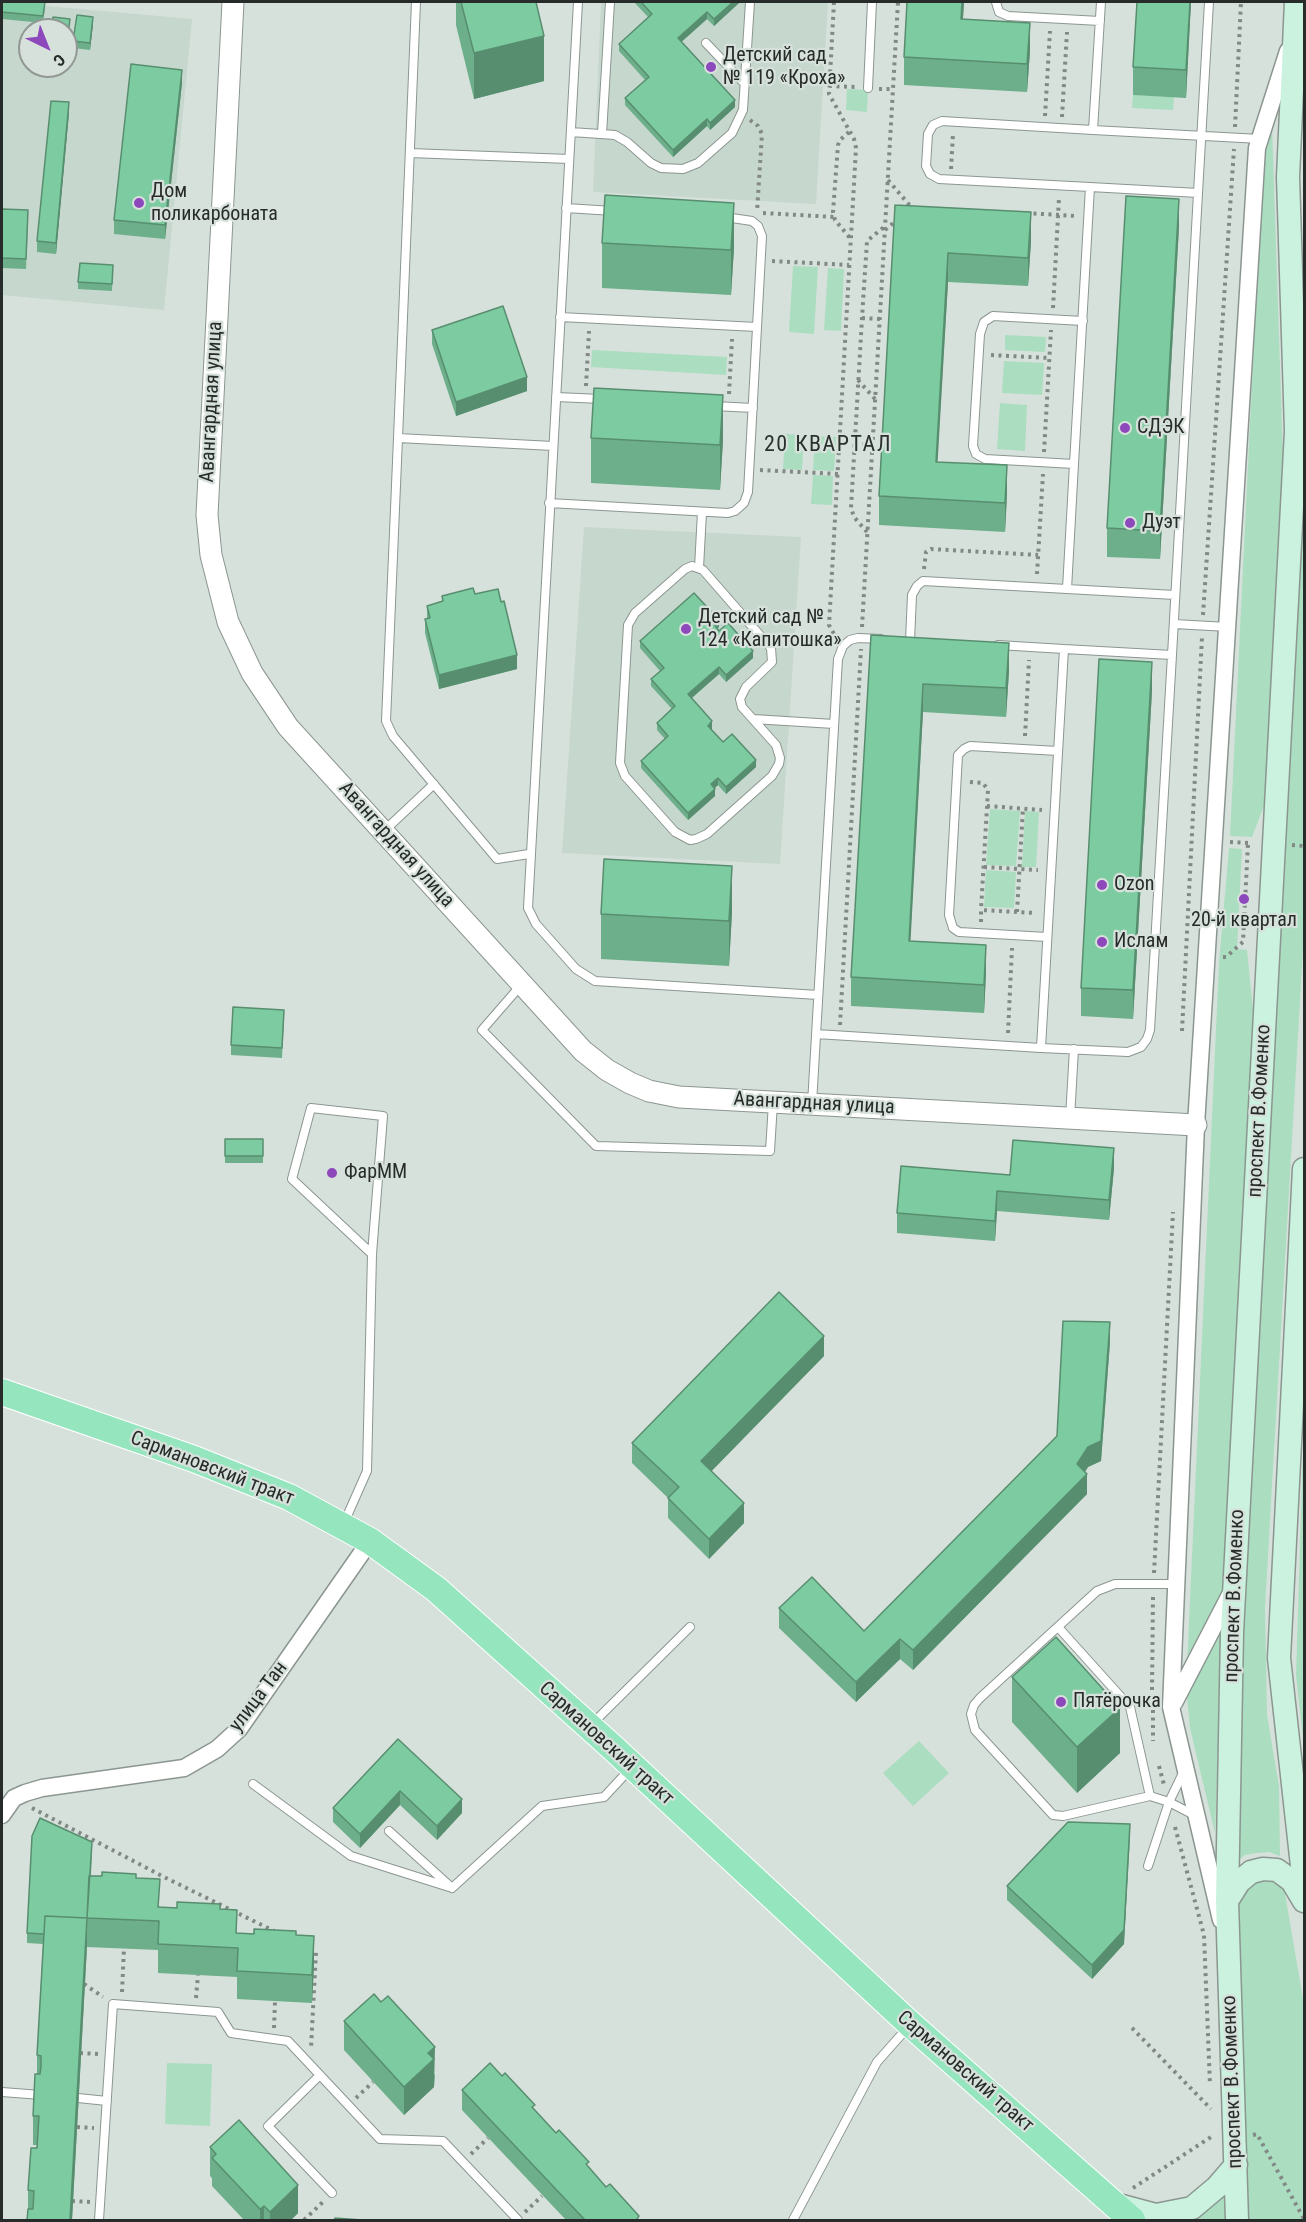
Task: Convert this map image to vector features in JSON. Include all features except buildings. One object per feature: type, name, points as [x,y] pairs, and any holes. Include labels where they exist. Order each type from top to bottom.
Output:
[{"type":"main road","name":"проспект В.Фоменко","points":[[1237,2220],[1227,1901],[1234,1586],[1296,431],[1288,177],[1296,2]]},
{"type":"main road","points":[[1295,27],[1305,57]]},
{"type":"main road","points":[[1304,1872],[1279,1658],[1305,1169]]},
{"type":"main road","name":"Сармановский тракт","points":[[2,1392],[194,1459],[290,1497],[370,1541],[436,1589],[633,1767],[910,2024],[1125,2206]]},
{"type":"main road","points":[[1227,1901],[1239,1882],[1251,1872],[1263,1869],[1277,1870],[1292,1881],[1305,1901]]},
{"type":"main road","points":[[1125,2206],[1156,2215],[1192,2208],[1217,2187],[1236,2165]]},
{"type":"street","name":"Авангардная улица","points":[[233,2],[207,515],[211,555],[228,622],[252,673],[288,727],[583,1051],[607,1070],[630,1083],[649,1091],[679,1097],[1196,1125]]},
{"type":"street","points":[[1229,1952],[1171,1707],[1196,1125],[1257,148],[1295,27]]},
{"type":"street","name":"улица Тан","points":[[14,1798],[42,1788],[184,1768],[217,1749],[239,1729],[370,1541]]},
{"type":"street","points":[[1171,1707],[1234,1586]]},
{"type":"street","points":[[2,1815],[14,1798]]},
{"type":"lane","points":[[416,2],[386,721],[393,736],[497,858],[529,854]]},
{"type":"lane","points":[[578,2],[529,854],[527,902],[529,913],[576,969],[589,979],[601,983],[818,994]]},
{"type":"lane","points":[[602,134],[610,2]]},
{"type":"lane","points":[[571,132],[620,138],[651,163],[671,170],[698,163],[732,133],[741,117],[750,2]]},
{"type":"lane","points":[[868,88],[872,2]]},
{"type":"lane","points":[[996,2],[1003,14],[1100,21]]},
{"type":"lane","points":[[1094,130],[1101,2]]},
{"type":"lane","points":[[816,1034],[1128,1052],[1140,1047],[1148,1039],[1209,2]]},
{"type":"lane","points":[[706,43],[745,84]]},
{"type":"lane","points":[[1198,193],[951,180],[933,177],[926,166],[930,129],[942,121],[1260,139]]},
{"type":"lane","points":[[410,153],[569,159]]},
{"type":"lane","points":[[1067,589],[1090,187]]},
{"type":"lane","points":[[566,208],[626,212]]},
{"type":"lane","points":[[549,503],[728,513],[740,507],[747,497],[762,236],[758,226],[745,218],[721,217]]},
{"type":"lane","points":[[1074,464],[985,459],[976,454],[973,446],[981,327],[993,316],[1083,321]]},
{"type":"lane","points":[[560,317],[757,327]]},
{"type":"lane","points":[[556,397],[609,400]]},
{"type":"lane","points":[[704,405],[753,408]]},
{"type":"lane","points":[[398,438],[553,446]]},
{"type":"lane","points":[[699,568],[702,512]]},
{"type":"lane","points":[[692,566],[699,568],[769,644],[773,652],[769,667],[746,687],[741,695],[742,707],[753,719],[776,745],[780,758],[777,770],[702,837],[690,840],[675,832],[625,776],[621,768],[628,625],[635,613],[685,569],[692,566]]},
{"type":"lane","points":[[900,640],[912,596],[917,586],[923,581],[1175,595]]},
{"type":"lane","points":[[1173,624],[1228,627]]},
{"type":"lane","points":[[812,1104],[838,658],[843,646],[850,640],[862,638],[921,641]]},
{"type":"lane","points":[[986,645],[1172,655]]},
{"type":"lane","points":[[1041,1048],[1064,649]]},
{"type":"lane","points":[[753,719],[834,724]]},
{"type":"lane","points":[[1047,937],[959,932],[953,928],[950,922],[956,781],[958,755],[970,746],[1058,751]]},
{"type":"lane","points":[[383,831],[434,784]]},
{"type":"lane","points":[[523,984],[482,1030],[596,1146],[770,1151],[773,1102]]},
{"type":"lane","points":[[1070,1118],[1074,1049]]},
{"type":"lane","points":[[343,1526],[367,1471],[372,1254],[383,1116],[311,1108],[292,1179],[372,1254]]},
{"type":"lane","points":[[1177,1584],[1119,1584],[1097,1591],[974,1705],[971,1714],[975,1730],[1053,1815],[1063,1816],[1150,1796],[1169,1802],[1196,1817]]},
{"type":"lane","points":[[589,1727],[690,1627]]},
{"type":"lane","points":[[1058,1627],[1130,1707],[1150,1796]]},
{"type":"lane","points":[[452,1888],[542,1806],[603,1797],[633,1767]]},
{"type":"lane","points":[[1148,1866],[1169,1802],[1185,1770]]},
{"type":"lane","points":[[253,1784],[351,1856],[452,1888]]},
{"type":"lane","points":[[389,1832],[452,1888]]},
{"type":"lane","points":[[99,2220],[107,2101],[118,2004],[218,2012],[231,2033],[288,2041],[380,2139],[443,2141],[518,2220]]},
{"type":"lane","points":[[793,2220],[877,2062],[910,2024]]},
{"type":"lane","points":[[320,2074],[268,2126],[332,2193]]},
{"type":"lane","points":[[2,2092],[41,2095]]},
{"type":"lane","points":[[78,2098],[107,2101]]},
{"type":"path","points":[[834,2],[829,86],[831,101],[856,148],[829,625],[843,646]]},
{"type":"path","points":[[839,1036],[898,2]]},
{"type":"path","points":[[1045,127],[1051,18]]},
{"type":"path","points":[[1062,128],[1068,19]]},
{"type":"path","points":[[829,86],[868,88]]},
{"type":"path","points":[[741,117],[758,126],[762,134],[757,213],[834,217]]},
{"type":"path","points":[[951,180],[954,122]]},
{"type":"path","points":[[849,132],[838,145],[834,217],[851,239]]},
{"type":"path","points":[[888,180],[911,207]]},
{"type":"path","points":[[1037,587],[1060,186]]},
{"type":"path","points":[[868,532],[852,513],[867,242],[911,207],[922,207]]},
{"type":"path","points":[[1024,213],[1089,216]]},
{"type":"path","points":[[761,261],[849,266]]},
{"type":"path","points":[[585,399],[590,318]]},
{"type":"path","points":[[862,318],[880,319]]},
{"type":"path","points":[[728,406],[732,326]]},
{"type":"path","points":[[979,354],[1050,358]]},
{"type":"path","points":[[858,380],[875,399]]},
{"type":"path","points":[[855,444],[873,445]]},
{"type":"path","points":[[749,470],[838,474]]},
{"type":"path","points":[[923,581],[925,555],[932,549],[1038,555]]},
{"type":"path","points":[[1024,749],[1030,647]]},
{"type":"path","points":[[956,781],[986,784],[988,790],[980,933]]},
{"type":"path","points":[[987,806],[1055,810]]},
{"type":"path","points":[[1017,912],[1023,808]]},
{"type":"path","points":[[1186,956],[1226,957],[1243,942],[1250,843],[1230,842]]},
{"type":"path","points":[[984,867],[1038,870]]},
{"type":"path","points":[[981,910],[1035,913]]},
{"type":"path","points":[[1007,1046],[1013,935]]},
{"type":"path","points":[[14,1798],[164,1877],[276,1932]]},
{"type":"path","points":[[1169,1802],[1204,1935],[1210,2086]]},
{"type":"path","points":[[306,1947],[316,1952],[310,2064]]},
{"type":"path","points":[[84,1984],[118,2004],[124,1948]]},
{"type":"path","points":[[195,2010],[198,1974]]},
{"type":"path","points":[[273,2039],[275,2001]]},
{"type":"path","points":[[1132,2028],[1211,2109]]},
{"type":"path","points":[[348,2105],[373,2082]]},
{"type":"path","points":[[1211,2097],[1211,2118]]},
{"type":"path","points":[[1212,2127],[1212,2135]]},
{"type":"path","points":[[1246,2135],[1257,2134],[1305,2219]]},
{"type":"path","points":[[1125,2206],[1212,2135],[1218,2135]]},
{"type":"path","points":[[463,2162],[488,2138]]},
{"type":"path","points":[[304,2220],[332,2193]]},
{"type":"path","points":[[518,2220],[542,2196]]},
{"type":"shaded area","points":[[2,2],[192,19],[164,310],[2,295]]},
{"type":"shaded area","name":"Детский сад № 119 «Кроха»","points":[[601,2],[828,2],[816,204],[593,192]]},
{"type":"shaded area","name":"Детский сад № 124 «Капитошка»","points":[[584,527],[801,537],[780,864],[562,853]]},
{"type":"green space","points":[[847,89],[868,90],[867,112],[846,110]]},
{"type":"green space","points":[[1133,95],[1174,97],[1173,110],[1132,108]]},
{"type":"green space","points":[[1272,126],[1283,456],[1267,798],[1252,837],[1230,836],[1263,156]]},
{"type":"green space","points":[[793,266],[818,267],[814,334],[789,332]]},
{"type":"green space","points":[[828,268],[844,269],[841,331],[824,330]]},
{"type":"green space","points":[[1005,335],[1046,337],[1045,352],[1005,350]]},
{"type":"green space","points":[[592,350],[727,357],[726,375],[591,367]]},
{"type":"green space","points":[[1004,361],[1044,363],[1042,395],[1002,393]]},
{"type":"green space","points":[[1000,403],[1027,405],[1025,451],[997,449]]},
{"type":"green space","points":[[785,434],[804,435],[802,470],[783,469]]},
{"type":"green space","points":[[815,436],[836,437],[834,471],[813,470]]},
{"type":"green space","points":[[1304,469],[1304,931],[1265,1607],[1267,1715],[1279,1786],[1280,1856],[1269,1852],[1257,1853],[1245,1855],[1235,1863],[1237,1654]]},
{"type":"green space","points":[[813,475],[833,476],[832,505],[811,504]]},
{"type":"green space","points":[[990,809],[1020,811],[1016,866],[986,865]]},
{"type":"green space","points":[[1025,811],[1039,812],[1036,867],[1022,867]]},
{"type":"green space","points":[[1229,848],[1242,849],[1237,949],[1247,950],[1253,1010],[1222,1635],[1215,1833],[1190,1728],[1186,1688],[1219,963]]},
{"type":"green space","points":[[986,870],[1016,872],[1014,908],[984,907]]},
{"type":"green space","points":[[1304,1415],[1304,1747],[1296,1675]]},
{"type":"green space","points":[[919,1741],[949,1773],[913,1806],[883,1773]]},
{"type":"green space","points":[[1268,1878],[1284,1888],[1304,2005],[1304,2220],[1249,2220],[1237,1895],[1244,1884]]},
{"type":"green space","points":[[167,2063],[212,2064],[210,2126],[165,2124]]},
{"type":"green space","points":[[1229,2187],[1230,2220],[1174,2220]]},
{"type":"place","name":"Детский сад № 119 «Кроха»","points":[[711,67]]},
{"type":"place","name":"Дом поликарбоната","points":[[139,203]]},
{"type":"place","name":"СДЭК","points":[[1125,428]]},
{"type":"place","name":"Дуэт","points":[[1130,523]]},
{"type":"place","name":"Детский сад № 124 «Капитошка»","points":[[686,629]]},
{"type":"place","name":"Ozon","points":[[1102,885]]},
{"type":"place","name":"20-й квартал","points":[[1244,899]]},
{"type":"place","name":"Ислам","points":[[1102,942]]},
{"type":"place","name":"ФарММ","points":[[332,1173]]},
{"type":"place","name":"Пятёрочка","points":[[1061,1702]]},
{"type":"district","name":"20 КВАРТАЛ","points":[[828,445]]}]
